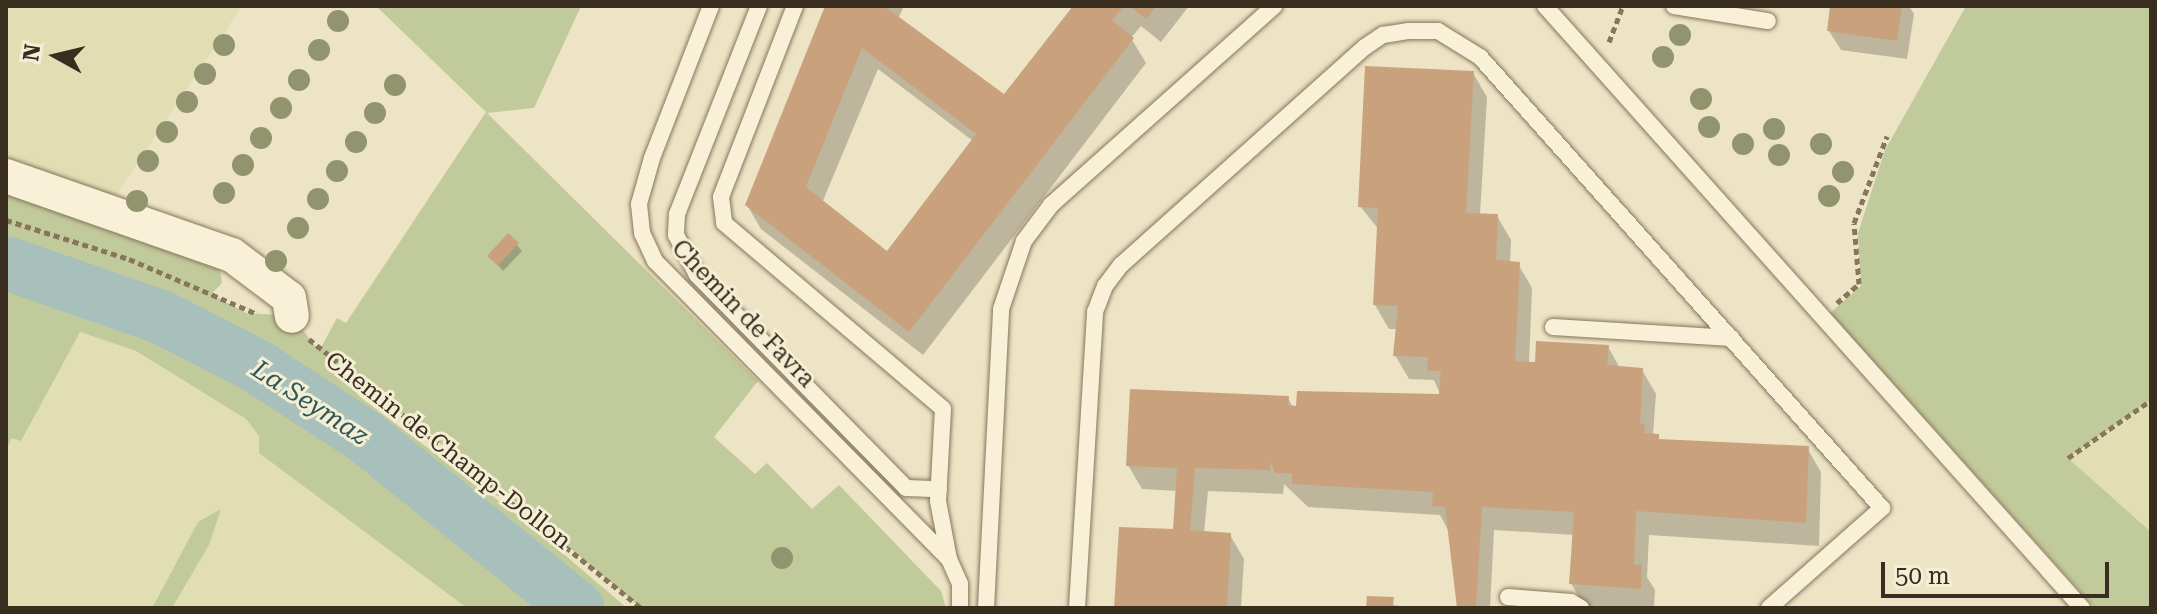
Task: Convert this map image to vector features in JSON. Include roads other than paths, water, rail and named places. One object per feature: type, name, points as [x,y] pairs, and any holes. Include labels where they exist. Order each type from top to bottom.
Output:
[{"type":"street","points":[[6,176],[232,255],[289,298],[292,316]]},
{"type":"lane","name":"Chemin de Favra","points":[[711,6],[652,158],[639,204],[642,233],[655,261],[949,559],[960,584],[960,608]]},
{"type":"lane","points":[[759,6],[677,214],[676,235],[697,275],[906,488],[939,489]]},
{"type":"lane","points":[[795,6],[721,197],[724,223],[943,409],[939,489],[949,559]]},
{"type":"lane","points":[[986,608],[1001,309],[1024,241],[1051,205],[1274,6]]},
{"type":"lane","points":[[1545,6],[2082,608]]},
{"type":"lane","points":[[1674,6],[1768,21]]},
{"type":"lane","points":[[1077,608],[1095,312],[1105,286],[1121,265],[1383,35],[1438,31],[1480,57],[1882,508],[1769,608]]},
{"type":"lane","points":[[1553,327],[1732,338]]},
{"type":"lane","points":[[1508,597],[1571,602],[1581,608]]},
{"type":"waterway","name":"La Seymaz","points":[[6,263],[161,317],[253,364],[364,436],[577,608]]}]
